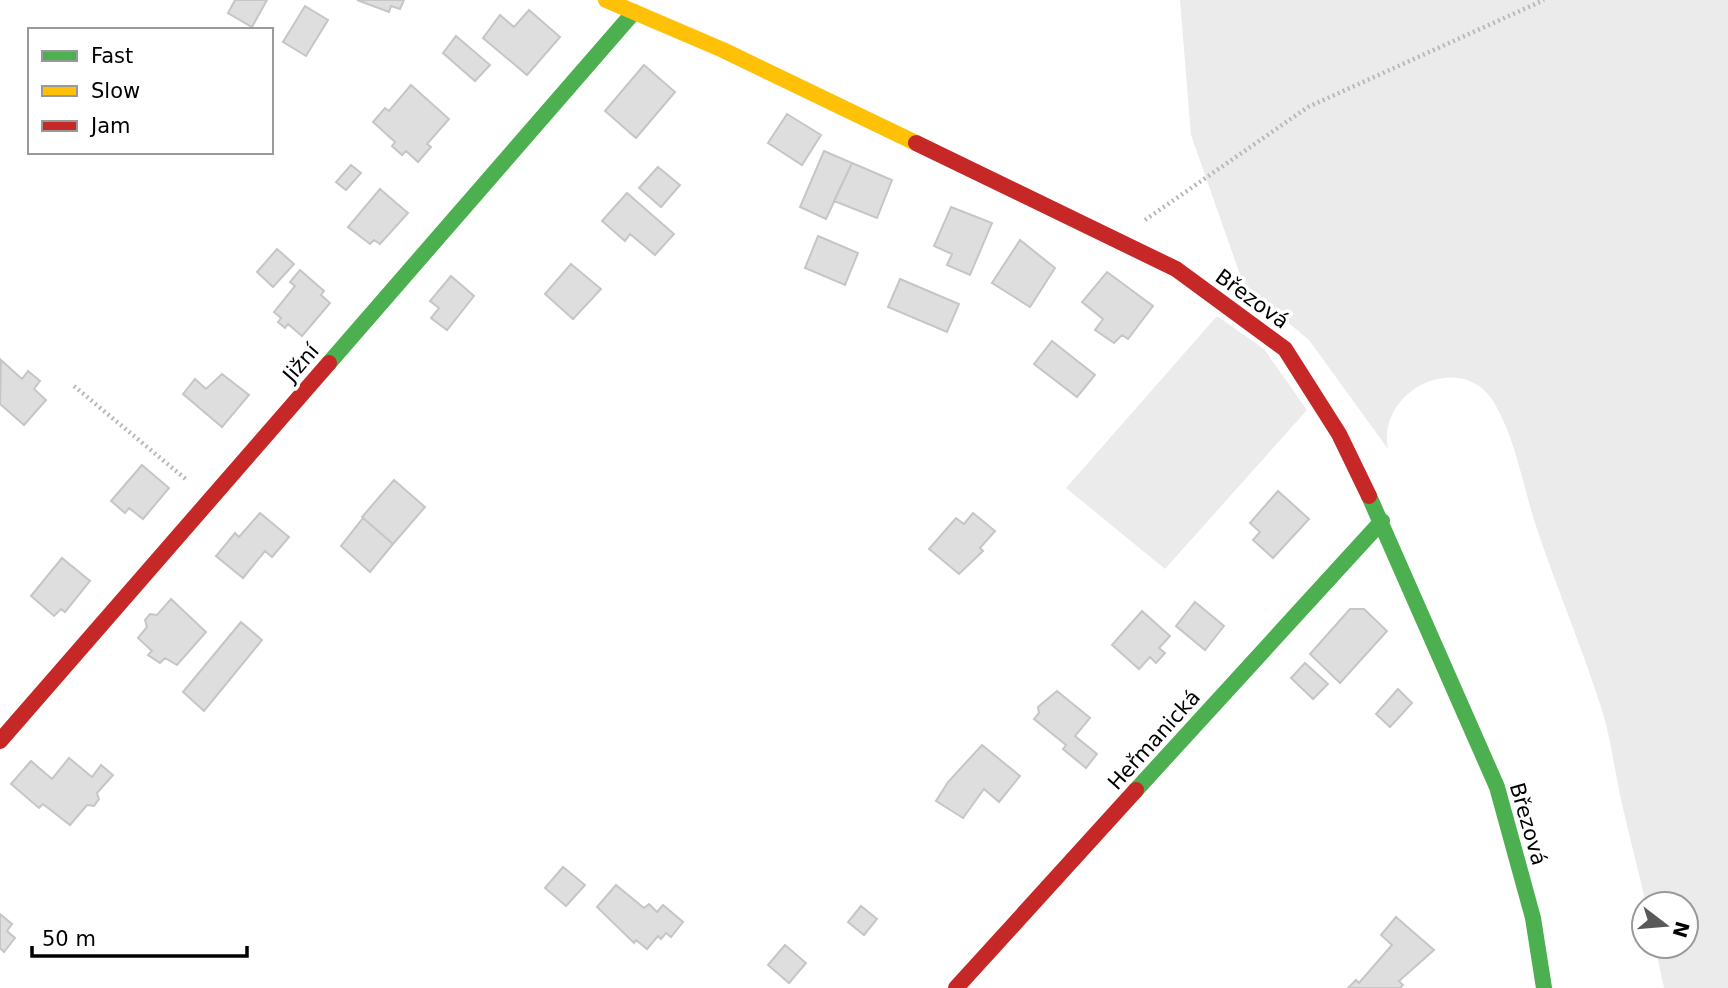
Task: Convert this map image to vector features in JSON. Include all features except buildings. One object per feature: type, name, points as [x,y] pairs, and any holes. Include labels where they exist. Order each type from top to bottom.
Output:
[{"type":"street","name":"Březová","points":[[606,0],[723,50],[1176,269],[1285,349],[1339,434],[1382,521],[1497,787],[1533,918],[1544,988]]},
{"type":"street","name":"Jižní","points":[[0,741],[634,12]]},
{"type":"street","name":"Heřmanická","points":[[956,988],[1382,521]]},
{"type":"path","points":[[1116,240],[1308,107],[1544,0]]},
{"type":"path","points":[[74,386],[210,499]]},
{"type":"shaded area","points":[[1180,0],[1728,0],[1728,988],[1664,988],[1658,960],[1700,960],[1700,890],[1643,890],[1601,707],[1538,532],[1510,437],[1496,406],[1482,388],[1464,379],[1445,378],[1426,383],[1409,393],[1395,409],[1388,428],[1388,449],[1309,340],[1244,286],[1191,135]]},
{"type":"shaded area","points":[[1217,316],[1264,349],[1307,410],[1165,569],[1066,488]]},
{"type":"traffic: fast","points":[[329,363],[634,12]]},
{"type":"traffic: fast","points":[[1369,496],[1497,787],[1533,918],[1544,988]]},
{"type":"traffic: fast","points":[[1136,790],[1382,521]]},
{"type":"traffic: slow","points":[[606,0],[723,50],[916,143]]},
{"type":"traffic: jam","points":[[916,143],[1176,269],[1285,349],[1339,434],[1369,496]]},
{"type":"traffic: jam","points":[[0,741],[329,363]]},
{"type":"traffic: jam","points":[[956,988],[1136,790]]}]
